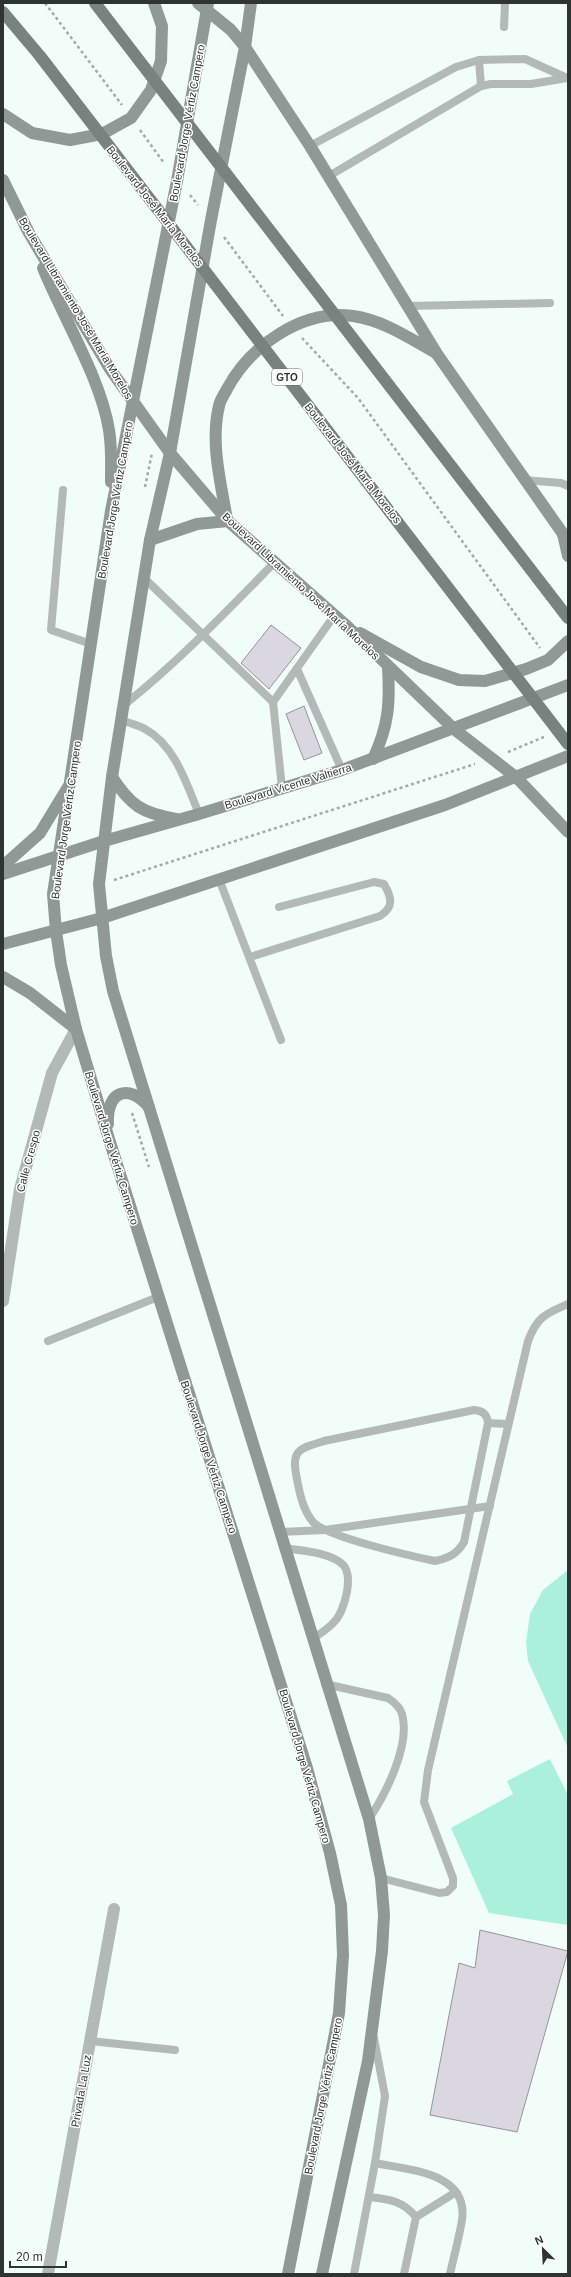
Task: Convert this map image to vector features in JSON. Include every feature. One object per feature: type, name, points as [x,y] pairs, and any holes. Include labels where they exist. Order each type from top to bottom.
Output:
[{"type":"main road","points":[[95,3],[568,618]]},
{"type":"main road","points":[[3,114],[32,133],[70,140],[102,134],[131,118],[151,90],[161,61],[162,26],[154,3]]},
{"type":"main road","points":[[251,3],[245,47],[211,220],[170,453],[150,540],[112,777],[99,884],[106,956],[113,992],[151,1109],[325,1684],[368,1819],[381,1878],[384,1915],[382,1951],[368,2061],[322,2274]]},
{"type":"main road","points":[[205,5],[231,30],[245,47],[310,146],[437,354],[566,538],[568,556]]},
{"type":"main road","name":"Boulevard Jorge Vértiz Campero","points":[[205,5],[177,181],[111,511],[72,781],[53,894],[61,965],[76,1029],[158,1297],[307,1768],[330,1853],[341,1904],[343,1955],[339,2013],[288,2274]]},
{"type":"main road","name":"Boulevard José María Morelos","points":[[3,12],[40,56],[568,744]]},
{"type":"main road","name":"Boulevard Libramiento José María Morelos","points":[[3,180],[29,233],[132,402],[170,453],[228,521],[348,627],[454,729],[517,778],[568,832]]},
{"type":"main road","points":[[29,233],[56,300],[87,366],[103,408],[109,430],[111,511]]},
{"type":"main road","points":[[150,540],[197,524],[228,521],[216,455],[215,434],[219,405],[234,377],[261,346],[292,327],[320,317],[353,316],[386,326],[437,354]]},
{"type":"main road","points":[[348,627],[421,667],[459,680],[485,681],[548,660],[568,641]]},
{"type":"main road","points":[[373,759],[387,726],[390,705],[388,667]]},
{"type":"main road","name":"Boulevard Vicente Valtierra","points":[[3,874],[104,840],[179,820],[342,770],[568,685]]},
{"type":"main road","points":[[3,944],[102,918],[445,805],[517,778],[568,756]]},
{"type":"main road","points":[[112,777],[126,798],[139,808],[157,816],[179,820]]},
{"type":"main road","points":[[3,866],[40,833],[72,781]]},
{"type":"main road","points":[[3,977],[30,993],[76,1029]]},
{"type":"main road","points":[[109,1139],[107,1108],[114,1098],[125,1092],[134,1093],[141,1097],[151,1109]]},
{"type":"street","name":"Calle Crespo","points":[[3,1301],[20,1189],[52,1073],[76,1029]]},
{"type":"street","name":"Privada La Luz","points":[[48,2274],[114,1909]]},
{"type":"lane","points":[[504,27],[505,3]]},
{"type":"lane","points":[[310,146],[450,70],[479,60],[525,59],[568,78]]},
{"type":"lane","points":[[479,60],[481,86]]},
{"type":"lane","points":[[328,176],[481,86],[491,84],[531,84],[568,78]]},
{"type":"lane","points":[[409,306],[550,303]]},
{"type":"lane","points":[[524,480],[561,483],[568,486]]},
{"type":"lane","points":[[63,490],[51,630],[91,644]]},
{"type":"lane","points":[[124,704],[164,672],[274,563]]},
{"type":"lane","points":[[144,578],[204,634],[273,702],[282,788]]},
{"type":"lane","points":[[273,702],[334,616]]},
{"type":"lane","points":[[297,669],[342,770]]},
{"type":"lane","points":[[121,720],[145,729],[157,738],[171,754],[181,771],[199,814]]},
{"type":"lane","points":[[219,880],[281,1040]]},
{"type":"lane","points":[[250,957],[366,921],[388,911],[391,903],[390,894],[384,884],[374,882],[279,907]]},
{"type":"lane","points":[[48,1341],[158,1297]]},
{"type":"lane","points":[[381,1878],[439,1893],[447,1892],[453,1886],[453,1878],[428,1817],[424,1802],[424,1789],[490,1506],[507,1424],[528,1341],[534,1326],[545,1314],[568,1304]]},
{"type":"lane","points":[[474,1410],[482,1411],[487,1416],[488,1423],[464,1542],[458,1552],[447,1558],[435,1561],[325,1530],[314,1522],[304,1508],[294,1461],[297,1452],[301,1450],[324,1441],[474,1410]]},
{"type":"lane","points":[[488,1423],[507,1424]]},
{"type":"lane","points":[[280,1532],[325,1530],[490,1506]]},
{"type":"lane","points":[[285,1548],[324,1555],[340,1561],[346,1566],[349,1575],[343,1604],[336,1621],[312,1639]]},
{"type":"lane","points":[[325,1684],[388,1698],[397,1704],[402,1714],[401,1748],[393,1773],[382,1799],[368,1819]]},
{"type":"lane","points":[[354,2274],[370,2197],[385,2096],[372,2031]]},
{"type":"lane","points":[[90,2041],[175,2050]]},
{"type":"lane","points":[[375,2163],[431,2175],[446,2181],[456,2192],[462,2205],[462,2219],[450,2274]]},
{"type":"lane","points":[[404,2274],[416,2217],[456,2192]]},
{"type":"lane","points":[[370,2197],[392,2200],[406,2205],[416,2217]]},
{"type":"path","points":[[45,3],[92,62],[177,181],[211,220],[292,327],[358,398],[548,660]]},
{"type":"path","points":[[197,212],[200,197]]},
{"type":"path","points":[[143,493],[156,434]]},
{"type":"path","points":[[99,884],[491,759],[547,735]]},
{"type":"path","points":[[125,1092],[150,1168]]},
{"type":"green space","points":[[568,1570],[568,1748],[528,1661],[526,1642],[530,1614],[543,1590]]},
{"type":"green space","points":[[550,1759],[568,1795],[568,1925],[489,1913],[451,1828],[513,1794],[507,1781]]},
{"type":"building","points":[[271,625],[301,648],[269,689],[241,663]]},
{"type":"building","points":[[304,706],[322,753],[304,760],[286,714]]},
{"type":"building","points":[[480,1930],[568,1951],[517,2132],[430,2115],[459,1963],[475,1968]]}]
